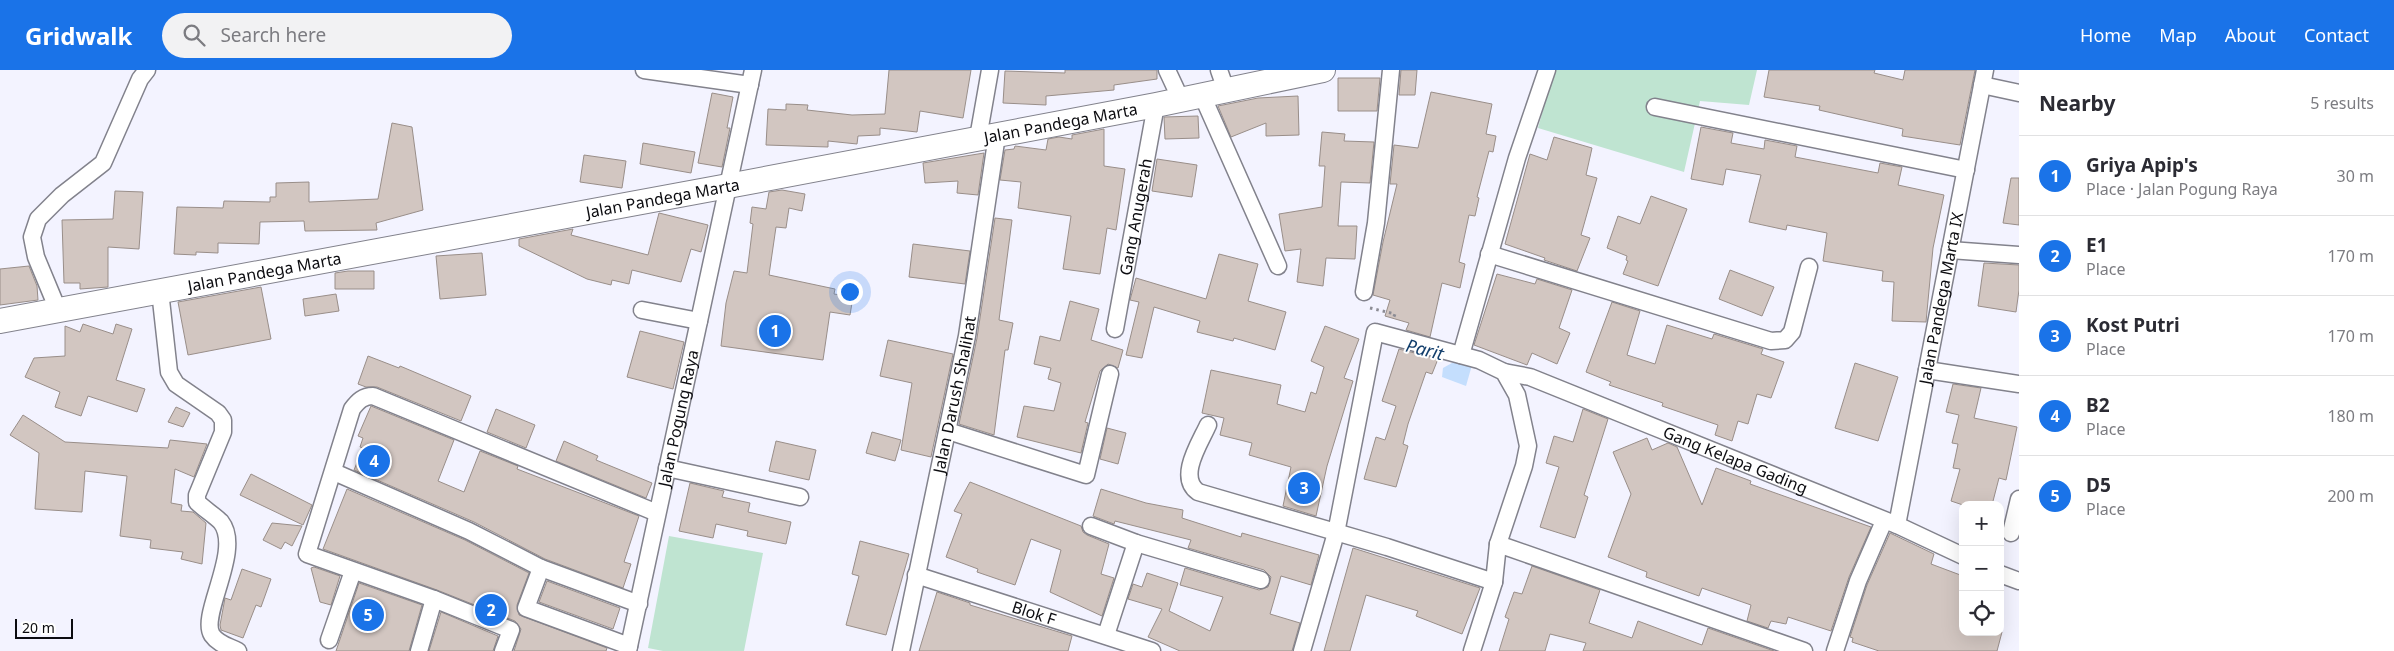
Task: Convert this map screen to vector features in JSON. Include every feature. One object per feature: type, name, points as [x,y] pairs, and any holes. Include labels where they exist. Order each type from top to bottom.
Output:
[{"type":"street","points":[[58,310],[36,257],[32,238],[38,219],[62,195],[103,162],[140,79],[147,70]]},
{"type":"street","points":[[644,70],[751,78]]},
{"type":"street","name":"Jalan Darush Shalihat","points":[[901,651],[967,336],[987,136],[990,70]]},
{"type":"street","points":[[1167,70],[1192,97],[1278,266]]},
{"type":"street","name":"Jalan Pandega Marta","points":[[0,320],[1156,105],[1192,97],[1223,80],[1323,70]]},
{"type":"street","points":[[1364,292],[1376,223],[1391,70]]},
{"type":"street","points":[[1460,355],[1489,254],[1547,70]]},
{"type":"street","points":[[1983,77],[2019,93]]},
{"type":"street","name":"Jalan Pandega Marta IX","points":[[1835,651],[1858,581],[1891,523],[1927,370],[1983,77]]},
{"type":"street","name":"Jalan Pogung Raya","points":[[628,649],[751,78]]},
{"type":"street","name":"Gang Anugerah","points":[[1115,329],[1156,105]]},
{"type":"street","points":[[1655,108],[1966,170]]},
{"type":"street","points":[[1950,250],[2019,255]]},
{"type":"street","points":[[1489,254],[1771,341],[1784,340],[1792,332],[1809,267]]},
{"type":"street","points":[[160,291],[168,372],[176,384],[218,413],[222,420],[223,432],[197,495],[197,502],[221,522],[226,535],[224,571],[210,619],[209,629],[219,643],[238,651]]},
{"type":"street","points":[[642,310],[699,321]]},
{"type":"street","name":"Gang Kelapa Gading","points":[[1336,533],[1375,332],[1479,360],[1504,372],[1530,377],[1891,523],[1959,554]]},
{"type":"street","points":[[1927,370],[2019,384]]},
{"type":"street","points":[[1472,651],[1494,582],[1498,544],[1524,466],[1528,446],[1517,395],[1504,372]]},
{"type":"street","points":[[948,431],[1086,475],[1110,374]]},
{"type":"street","points":[[503,651],[511,630],[434,599],[307,554],[352,409],[358,401],[366,396],[373,396],[657,513]]},
{"type":"street","points":[[1208,425],[1190,470],[1188,480],[1190,487],[1198,492],[1494,582]]},
{"type":"street","points":[[668,468],[800,498]]},
{"type":"street","points":[[334,472],[469,531],[541,568],[639,604]]},
{"type":"street","points":[[2011,533],[2019,499]]},
{"type":"street","points":[[1091,526],[1136,543],[1262,580]]},
{"type":"street","points":[[1302,651],[1336,533]]},
{"type":"street","points":[[1106,635],[1136,543]]},
{"type":"street","points":[[1498,544],[1804,651]]},
{"type":"street","points":[[541,568],[526,608],[628,649]]},
{"type":"street","points":[[329,640],[353,570]]},
{"type":"street","name":"Blok F","points":[[916,575],[1151,651]]},
{"type":"street","points":[[2004,575],[2019,581]]},
{"type":"street","points":[[419,651],[434,599]]},
{"type":"green space","points":[[1554,70],[1757,70],[1749,105],[1700,101],[1684,172],[1538,128]]},
{"type":"green space","points":[[669,536],[763,553],[744,651],[663,651],[648,648]]},
{"type":"water","points":[[1459,359],[1472,365],[1466,386],[1442,377],[1443,368]]},
{"type":"building","points":[[889,70],[971,70],[963,118],[920,111],[917,132],[880,128],[880,135],[858,136],[857,144],[828,141],[828,147],[766,145],[768,109],[786,110],[786,104],[808,105],[807,110],[852,115],[885,114]]},
{"type":"building","points":[[1065,70],[1157,70],[1157,79],[1114,85],[1114,90],[1046,96],[1046,105],[1003,103],[1005,71],[1065,73]]},
{"type":"building","points":[[1401,70],[1417,70],[1415,95],[1399,95]]},
{"type":"building","points":[[1769,70],[1875,70],[1874,73],[1903,80],[1905,70],[1975,70],[1960,145],[1902,136],[1903,129],[1819,110],[1820,106],[1764,97]]},
{"type":"building","points":[[1338,78],[1380,78],[1377,111],[1338,111]]},
{"type":"building","points":[[1431,92],[1492,104],[1486,134],[1496,136],[1493,152],[1489,151],[1477,197],[1479,198],[1475,216],[1469,215],[1459,262],[1465,264],[1460,288],[1442,283],[1430,337],[1406,330],[1409,323],[1385,316],[1390,300],[1373,295],[1397,184],[1390,184],[1394,145],[1418,148]]},
{"type":"building","points":[[712,93],[733,97],[727,128],[730,128],[722,167],[698,163]]},
{"type":"building","points":[[1298,96],[1299,135],[1266,136],[1266,123],[1231,137],[1218,106],[1258,98]]},
{"type":"building","points":[[1198,116],[1199,138],[1165,139],[1164,117]]},
{"type":"building","points":[[392,123],[412,127],[423,210],[376,223],[377,230],[305,231],[304,221],[260,222],[259,244],[218,243],[218,253],[174,254],[177,207],[223,208],[224,201],[270,202],[270,197],[276,197],[276,183],[309,182],[309,202],[378,199]]},
{"type":"building","points":[[1701,127],[1733,133],[1731,143],[1764,149],[1765,140],[1797,146],[1795,157],[1878,173],[1880,163],[1902,167],[1898,185],[1944,195],[1933,248],[1926,322],[1892,321],[1894,282],[1882,281],[1883,271],[1823,261],[1827,233],[1787,225],[1786,230],[1749,222],[1761,175],[1726,169],[1723,185],[1691,179]]},
{"type":"building","points":[[1104,129],[1104,166],[1125,169],[1116,230],[1107,228],[1100,274],[1063,269],[1071,216],[1018,208],[1021,182],[1000,180],[1005,150],[1014,149],[1015,146],[1046,150],[1048,139],[1059,137],[1072,139],[1072,135]]},
{"type":"building","points":[[1322,132],[1345,134],[1344,141],[1374,142],[1370,183],[1341,182],[1338,226],[1357,226],[1355,259],[1326,258],[1323,286],[1297,282],[1301,249],[1285,251],[1279,214],[1322,207],[1325,166],[1319,166]]},
{"type":"building","points":[[1554,137],[1592,148],[1586,175],[1597,178],[1581,235],[1590,238],[1577,271],[1505,244],[1530,154],[1547,160]]},
{"type":"building","points":[[643,143],[695,152],[691,173],[640,164]]},
{"type":"building","points":[[984,153],[978,195],[957,193],[958,181],[925,183],[923,163]]},
{"type":"building","points":[[584,155],[626,161],[622,188],[580,182]]},
{"type":"building","points":[[1157,159],[1197,165],[1192,197],[1152,191]]},
{"type":"building","points":[[2011,178],[2019,178],[2019,225],[2003,223]]},
{"type":"building","points":[[782,190],[805,194],[802,211],[789,208],[786,228],[776,227],[769,275],[835,289],[834,294],[853,297],[850,315],[830,312],[823,360],[721,346],[726,303],[734,271],[747,273],[753,224],[750,223],[752,207],[766,209],[769,192]]},
{"type":"building","points":[[115,191],[143,192],[139,249],[108,247],[108,287],[80,289],[80,283],[64,283],[62,220],[113,219]]},
{"type":"building","points":[[1651,196],[1687,209],[1658,286],[1623,274],[1628,261],[1626,260],[1627,256],[1607,248],[1618,216],[1640,224]]},
{"type":"building","points":[[659,213],[708,225],[701,252],[691,249],[681,282],[632,270],[629,284],[612,280],[611,285],[587,279],[519,246],[519,239],[573,229],[571,235],[648,255]]},
{"type":"building","points":[[995,218],[1012,220],[999,320],[1013,323],[1008,350],[1005,350],[994,435],[959,424],[977,338]]},
{"type":"building","points":[[913,244],[970,251],[965,284],[909,277]]},
{"type":"building","points":[[482,253],[486,295],[440,299],[436,256]]},
{"type":"building","points":[[1219,254],[1258,264],[1248,301],[1286,312],[1275,350],[1234,338],[1233,341],[1197,332],[1200,321],[1154,307],[1142,358],[1126,355],[1139,302],[1130,300],[1136,278],[1206,299]]},
{"type":"building","points":[[1984,263],[2019,265],[2019,290],[2016,312],[1978,306]]},
{"type":"building","points":[[29,266],[37,286],[38,300],[0,305],[0,269]]},
{"type":"building","points":[[1730,270],[1774,287],[1762,316],[1719,299]]},
{"type":"building","points":[[374,271],[374,289],[335,289],[335,273]]},
{"type":"building","points":[[1497,274],[1535,284],[1537,279],[1572,290],[1559,328],[1570,333],[1557,364],[1532,353],[1527,365],[1474,345]]},
{"type":"building","points":[[261,287],[271,339],[188,355],[178,302]]},
{"type":"building","points":[[336,294],[339,311],[305,316],[303,299]]},
{"type":"building","points":[[1070,301],[1099,309],[1091,340],[1123,350],[1118,368],[1108,364],[1100,371],[1085,422],[1088,423],[1081,453],[1017,437],[1024,406],[1054,411],[1061,383],[1048,379],[1051,368],[1034,364],[1040,336],[1060,341]]},
{"type":"building","points":[[1612,302],[1640,311],[1627,355],[1655,364],[1667,325],[1712,339],[1714,334],[1763,349],[1761,354],[1784,362],[1771,398],[1757,394],[1748,424],[1738,421],[1732,441],[1715,435],[1718,425],[1662,406],[1663,403],[1609,385],[1611,382],[1586,372]]},
{"type":"building","points":[[83,324],[113,334],[116,324],[132,329],[116,380],[145,389],[137,412],[88,396],[81,416],[55,407],[60,392],[25,377],[34,358],[65,356],[65,326],[80,332]]},
{"type":"building","points":[[1325,326],[1359,339],[1344,378],[1353,381],[1327,466],[1316,516],[1283,506],[1291,467],[1249,455],[1252,443],[1220,435],[1224,418],[1202,413],[1211,370],[1281,385],[1277,404],[1305,412],[1311,392],[1316,394],[1324,367],[1311,361]]},
{"type":"building","points":[[640,331],[684,342],[673,389],[627,377]]},
{"type":"building","points":[[888,340],[953,354],[931,457],[901,450],[912,383],[880,376]]},
{"type":"building","points":[[1399,349],[1438,359],[1432,374],[1426,372],[1408,424],[1403,444],[1408,446],[1396,487],[1364,479],[1376,437],[1385,440],[1396,406],[1382,401]]},
{"type":"building","points":[[368,356],[399,368],[400,366],[471,396],[461,421],[377,387],[366,387],[358,384]]},
{"type":"building","points":[[1855,363],[1898,377],[1878,441],[1835,428]]},
{"type":"building","points":[[1953,384],[1981,388],[1974,418],[2017,427],[2006,480],[1999,478],[1993,501],[1959,501],[1959,504],[1951,501],[1960,469],[1953,468],[1958,444],[1952,443],[1959,415],[1946,412]]},
{"type":"building","points":[[371,406],[454,440],[438,481],[464,492],[480,451],[518,466],[517,469],[639,516],[624,562],[631,564],[623,588],[545,559],[474,522],[354,470],[363,448],[360,447],[363,438],[358,436]]},
{"type":"building","points":[[176,407],[190,413],[183,427],[168,422]]},
{"type":"building","points":[[496,409],[535,425],[526,448],[487,432]]},
{"type":"building","points":[[1583,409],[1608,419],[1584,495],[1588,497],[1575,538],[1540,527],[1559,467],[1546,463],[1554,436],[1573,442]]},
{"type":"building","points":[[23,415],[65,442],[168,448],[170,440],[207,444],[194,477],[175,469],[171,503],[182,505],[181,511],[193,512],[206,523],[202,564],[181,559],[183,552],[150,548],[151,540],[120,536],[127,476],[85,471],[82,512],[35,509],[39,453],[10,435]]},
{"type":"building","points":[[1107,428],[1126,433],[1118,464],[1100,459]]},
{"type":"building","points":[[872,432],[901,440],[895,461],[866,453]]},
{"type":"building","points":[[1647,438],[1652,450],[1668,443],[1677,447],[1702,505],[1716,468],[1751,481],[1750,484],[1871,527],[1849,577],[1831,631],[1788,617],[1786,624],[1771,621],[1768,628],[1747,621],[1751,605],[1702,588],[1699,596],[1646,577],[1647,572],[1608,557],[1631,494],[1613,452]]},
{"type":"building","points":[[564,441],[598,456],[596,460],[652,483],[646,498],[556,461]]},
{"type":"building","points":[[776,441],[816,450],[809,480],[769,471]]},
{"type":"building","points":[[251,474],[312,505],[303,525],[240,495]]},
{"type":"building","points":[[970,482],[1081,526],[1083,532],[1087,535],[1109,544],[1101,574],[1114,578],[1102,616],[1050,592],[1061,550],[1031,539],[1015,585],[977,572],[978,569],[946,557],[962,514],[954,511]]},
{"type":"building","points":[[690,483],[724,491],[722,497],[750,503],[748,512],[791,522],[786,544],[747,536],[748,531],[716,524],[713,538],[679,531]]},
{"type":"building","points":[[347,489],[465,540],[529,573],[517,605],[519,615],[607,648],[606,651],[514,651],[521,629],[515,621],[437,590],[323,549]]},
{"type":"building","points":[[1101,489],[1146,503],[1183,510],[1182,518],[1241,537],[1242,533],[1319,555],[1311,585],[1281,576],[1270,614],[1300,623],[1292,651],[1180,651],[1148,637],[1162,609],[1128,599],[1133,584],[1142,587],[1147,573],[1178,583],[1169,611],[1210,631],[1223,597],[1180,585],[1185,568],[1259,590],[1268,587],[1271,577],[1264,570],[1188,548],[1191,540],[1115,521],[1114,524],[1093,516]]},
{"type":"building","points":[[272,523],[302,526],[292,546],[285,542],[281,549],[263,540]]},
{"type":"building","points":[[1890,533],[1934,554],[1931,564],[1959,574],[1959,636],[2001,636],[1997,651],[1879,651],[1852,642],[1853,638],[1850,637],[1867,585]]},
{"type":"building","points":[[860,541],[909,554],[886,635],[846,625],[859,576],[852,574]]},
{"type":"building","points":[[1353,548],[1480,588],[1462,634],[1416,616],[1418,611],[1366,595],[1350,651],[1324,651]]},
{"type":"building","points":[[1532,566],[1600,590],[1589,623],[1632,638],[1638,621],[1702,645],[1708,628],[1774,651],[1583,651],[1586,643],[1550,634],[1545,651],[1499,651],[1509,619],[1505,617],[1514,592],[1522,594]]},
{"type":"building","points":[[314,567],[340,576],[331,605],[320,602],[311,568]]},
{"type":"building","points":[[242,569],[271,579],[261,607],[256,605],[243,638],[221,630],[220,625],[225,598],[231,600]]},
{"type":"building","points":[[547,581],[620,608],[613,629],[539,602]]},
{"type":"building","points":[[359,583],[422,605],[409,651],[336,651]]},
{"type":"building","points":[[937,592],[970,603],[970,605],[1072,636],[1068,651],[919,651]]},
{"type":"building","points":[[441,612],[498,636],[493,651],[429,651]]},
{"type":"place","name":"Griya Apip's","points":[[775,331]]},
{"type":"place","name":"B2","points":[[374,461]]},
{"type":"place","name":"Kost Putri","points":[[1304,488]]},
{"type":"place","name":"E1","points":[[491,610]]},
{"type":"place","name":"D5","points":[[368,615]]},
{"type":"water label","name":"Parit","points":[[1425,349]]}]
